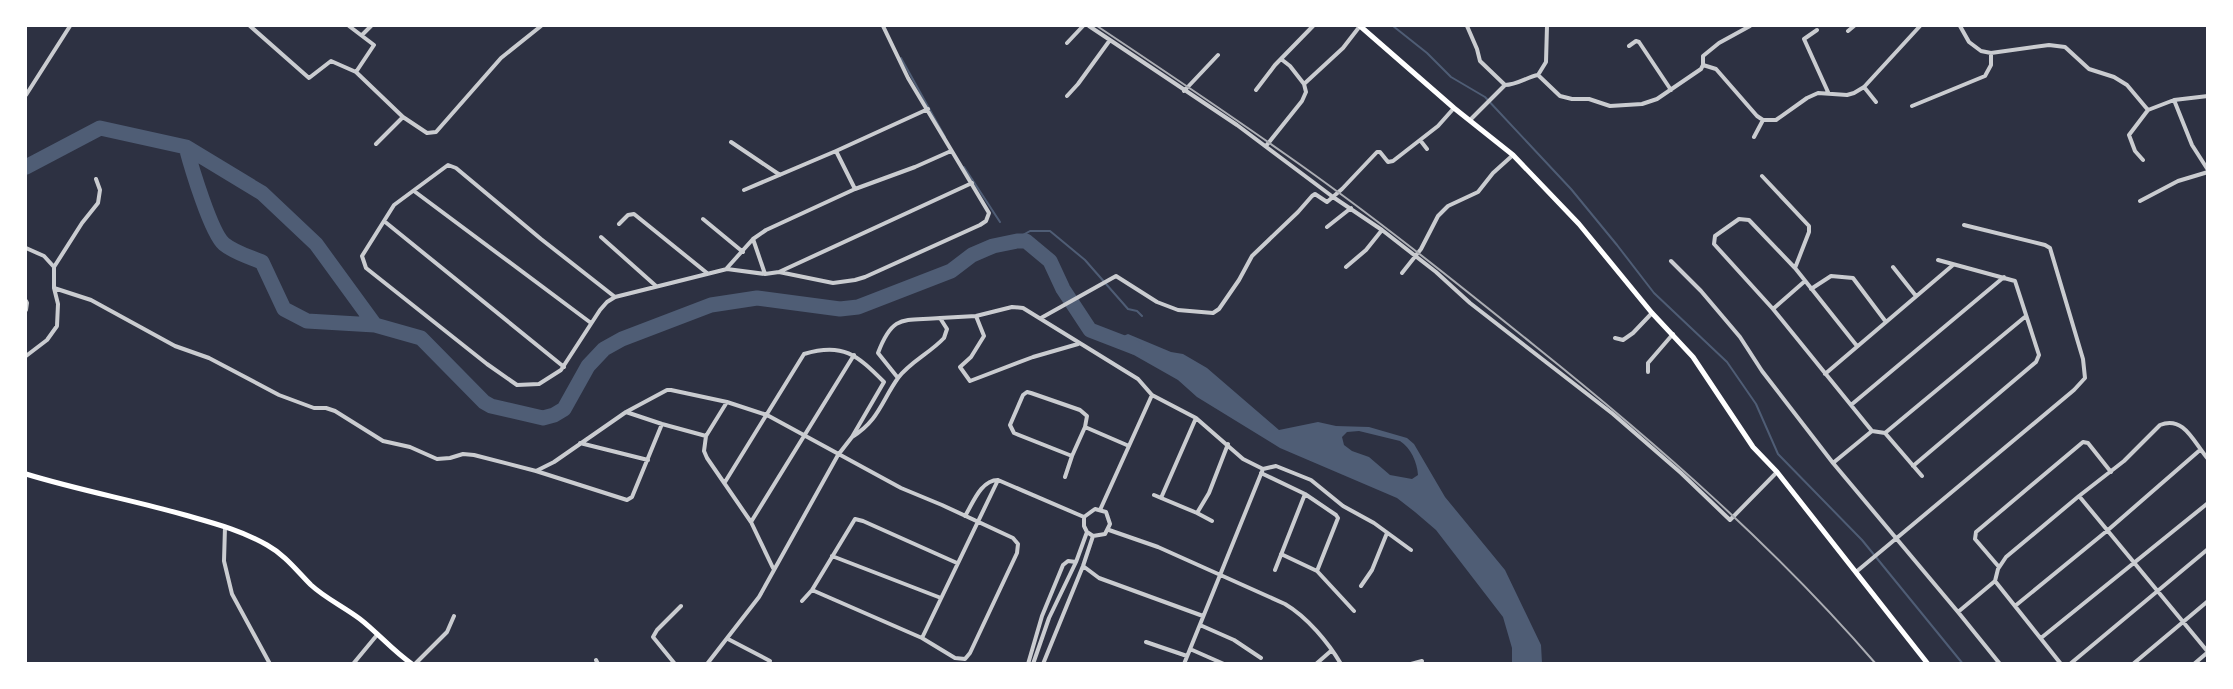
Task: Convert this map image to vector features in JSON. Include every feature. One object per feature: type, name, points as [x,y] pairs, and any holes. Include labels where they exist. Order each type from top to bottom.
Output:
[{"type":"main road","points":[[1360,26],[1469,121],[1513,155],[1579,224],[1652,312],[1674,334],[1715,388],[1753,447],[1777,472],[1928,663]]},
{"type":"main road","points":[[26,474],[225,526],[269,546],[288,560],[312,586],[357,617],[413,663]]},
{"type":"street","points":[[26,95],[70,26]]},
{"type":"street","points":[[250,26],[309,78],[331,61],[356,72],[403,117],[428,133],[436,132],[501,58],[541,26]]},
{"type":"street","points":[[349,26],[374,45],[356,72]]},
{"type":"street","points":[[362,35],[371,26]]},
{"type":"street","points":[[779,272],[833,283],[855,280],[980,225],[989,216],[988,209],[951,151],[896,55],[883,26]]},
{"type":"street","points":[[1067,43],[1083,26]]},
{"type":"street","points":[[1089,26],[1098,28],[1110,40],[1266,146],[1416,256],[1470,303],[1613,414],[1682,472],[1730,520],[1777,472]]},
{"type":"street","points":[[1256,90],[1281,59],[1313,26]]},
{"type":"street","points":[[1304,84],[1343,48],[1360,26]]},
{"type":"street","points":[[1467,26],[1478,49],[1480,61],[1505,85],[1513,85],[1528,77],[1538,75],[1546,62],[1547,26]]},
{"type":"street","points":[[1538,75],[1560,96],[1588,99],[1604,105],[1642,104],[1657,99],[1701,69],[1703,56],[1719,43],[1750,26]]},
{"type":"street","points":[[1848,31],[1854,26]]},
{"type":"street","points":[[1703,65],[1716,69],[1749,109],[1763,120],[1776,120],[1818,93],[1847,95],[1864,87],[1920,26]]},
{"type":"street","points":[[1960,26],[1975,48],[1991,53],[2049,45],[2066,47],[2089,69],[2114,77],[2127,85],[2148,110]]},
{"type":"street","points":[[1817,30],[1804,39],[1829,93]]},
{"type":"street","points":[[1067,96],[1104,51],[1110,40]]},
{"type":"street","points":[[1629,46],[1636,41],[1639,42],[1671,90]]},
{"type":"street","points":[[1912,106],[1985,76],[1991,65],[1991,53]]},
{"type":"street","points":[[1184,91],[1218,55]]},
{"type":"street","points":[[1266,146],[1306,92],[1304,84],[1290,66],[1281,59]]},
{"type":"street","points":[[1469,121],[1505,85]]},
{"type":"street","points":[[1864,87],[1876,102]]},
{"type":"street","points":[[2143,160],[2135,151],[2129,135],[2148,110],[2174,100],[2208,96]]},
{"type":"street","points":[[2140,201],[2178,181],[2208,171],[2192,145],[2174,100]]},
{"type":"street","points":[[1041,318],[1116,276],[1157,302],[1178,310],[1213,313],[1219,309],[1239,280],[1252,256],[1298,213],[1312,196],[1315,194],[1326,202],[1374,154],[1380,152],[1388,162],[1393,161],[1438,126],[1454,108]]},
{"type":"street","points":[[744,190],[928,109]]},
{"type":"street","points":[[376,144],[403,117]]},
{"type":"street","points":[[1754,137],[1763,120]]},
{"type":"street","points":[[1420,140],[1427,149]]},
{"type":"street","points":[[731,142],[780,175]]},
{"type":"street","points":[[836,151],[855,189]]},
{"type":"street","points":[[727,269],[753,239],[766,230],[855,189],[951,151]]},
{"type":"street","points":[[1402,273],[1416,256],[1438,216],[1448,206],[1478,192],[1493,173],[1513,155]]},
{"type":"street","points":[[615,297],[456,168],[448,165],[394,205],[362,256],[366,268],[374,275],[487,364],[517,385],[539,384],[564,367],[591,323],[607,302],[615,297],[727,269],[765,274],[779,272],[972,183]]},
{"type":"street","points":[[1762,176],[1809,226],[1809,232],[1795,268]]},
{"type":"street","points":[[26,356],[47,340],[57,326],[58,304],[54,288],[54,267],[98,203],[99,190],[96,178]]},
{"type":"street","points":[[414,191],[591,323]]},
{"type":"street","points":[[1327,227],[1351,208]]},
{"type":"street","points":[[618,224],[628,215],[634,214],[707,273]]},
{"type":"street","points":[[703,219],[743,252]]},
{"type":"street","points":[[1857,346],[1795,268],[1746,219],[1739,219],[1713,238],[1714,244],[1773,309],[1872,431],[1885,433],[1922,476]]},
{"type":"street","points":[[384,221],[564,367]]},
{"type":"street","points":[[1856,573],[2074,390],[2085,378],[2083,359],[2050,248],[1964,225]]},
{"type":"street","points":[[1346,267],[1366,250],[1382,230]]},
{"type":"street","points":[[602,237],[656,287]]},
{"type":"street","points":[[753,239],[765,274]]},
{"type":"street","points":[[26,248],[44,255],[54,267]]},
{"type":"street","points":[[1913,466],[2036,362],[2038,352],[2015,281],[1938,260]]},
{"type":"street","points":[[1671,261],[1701,291],[1740,337],[1762,371],[1833,462],[2000,663]]},
{"type":"street","points":[[1825,374],[1953,265]]},
{"type":"street","points":[[1893,267],[1916,296]]},
{"type":"street","points":[[1811,289],[1830,276],[1853,278],[1886,322]]},
{"type":"street","points":[[1851,405],[2004,277]]},
{"type":"street","points":[[1773,309],[1805,281]]},
{"type":"street","points":[[54,288],[91,300],[175,346],[215,361],[279,395],[314,408],[335,411],[383,441],[410,447],[437,459],[468,454],[536,471],[627,500],[632,497],[662,424]]},
{"type":"street","points":[[26,301],[26,310]]},
{"type":"street","points":[[898,378],[878,353],[886,333],[903,320],[976,316],[1017,307],[1029,310],[1079,344],[1138,379],[1152,395],[1196,418],[1243,459],[1336,514],[1338,518],[1317,571]]},
{"type":"street","points":[[1614,338],[1623,340],[1633,333],[1652,312]]},
{"type":"street","points":[[976,316],[984,336],[971,357],[960,367],[970,381],[1033,357],[1079,344]]},
{"type":"street","points":[[1885,433],[2026,316]]},
{"type":"street","points":[[852,437],[870,425],[898,378],[947,334],[947,329],[940,318]]},
{"type":"street","points":[[1648,372],[1648,363],[1674,334]]},
{"type":"street","points":[[710,663],[752,608],[838,455],[852,437],[884,382],[854,356],[842,350],[830,348],[804,354],[725,482]]},
{"type":"street","points":[[751,522],[854,356]]},
{"type":"street","points":[[536,471],[555,462],[626,412],[667,390],[727,402],[767,415],[901,488],[1013,538],[1018,544],[1017,553],[970,653],[965,659],[955,658],[922,638],[812,590]]},
{"type":"street","points":[[1065,477],[1087,417],[1080,410],[1027,392],[1020,399],[1010,425],[1014,433],[1072,456]]},
{"type":"street","points":[[1100,510],[1152,395]]},
{"type":"street","points":[[727,402],[706,436],[704,451],[751,522],[774,569]]},
{"type":"street","points":[[626,412],[706,436]]},
{"type":"street","points":[[1161,498],[1196,418]]},
{"type":"street","points":[[1958,612],[1995,581],[1999,567],[2006,557],[2111,472],[2160,425],[2176,422],[2185,429],[2208,459]]},
{"type":"street","points":[[1085,427],[1129,446]]},
{"type":"street","points":[[1833,462],[1872,431]]},
{"type":"street","points":[[1999,567],[1975,539],[1976,532],[2083,442],[2088,443],[2111,472]]},
{"type":"street","points":[[579,443],[648,459]]},
{"type":"street","points":[[1197,513],[1209,493],[1227,444]]},
{"type":"street","points":[[2015,606],[2108,530],[2200,450]]},
{"type":"street","points":[[1184,663],[1262,471],[1276,466],[1311,480],[1343,506],[1374,523],[1411,549]]},
{"type":"street","points":[[965,516],[984,485],[990,480],[998,480],[1084,517]]},
{"type":"street","points":[[922,638],[998,480]]},
{"type":"street","points":[[1275,570],[1305,494]]},
{"type":"street","points":[[1154,495],[1212,521]]},
{"type":"street","points":[[2079,496],[2208,652],[2194,663]]},
{"type":"street","points":[[2041,638],[2208,503]]},
{"type":"street","points":[[1100,510],[1109,517],[1109,530],[1099,536],[1093,536],[1084,526],[1084,517],[1090,511],[1100,510]]},
{"type":"street","points":[[802,601],[812,590],[855,519],[957,563]]},
{"type":"street","points":[[225,526],[225,561],[232,594],[270,663]]},
{"type":"street","points":[[1109,530],[1158,548],[1293,609],[1332,650],[1341,663]]},
{"type":"street","points":[[1033,663],[1049,618],[1076,562],[1087,532]]},
{"type":"street","points":[[1361,586],[1372,570],[1387,533]]},
{"type":"street","points":[[1043,663],[1093,536]]},
{"type":"street","points":[[2070,663],[2208,549]]},
{"type":"street","points":[[1281,554],[1317,571],[1354,611]]},
{"type":"street","points":[[832,556],[941,598]]},
{"type":"street","points":[[1028,663],[1042,616],[1063,564],[1068,561],[1076,562]]},
{"type":"street","points":[[1083,566],[1099,578],[1203,616]]},
{"type":"street","points":[[1995,581],[2061,663]]},
{"type":"street","points":[[2133,663],[2208,601]]},
{"type":"street","points":[[675,663],[653,637],[681,606]]},
{"type":"street","points":[[413,663],[447,632],[454,615]]},
{"type":"street","points":[[1042,616],[1049,618]]},
{"type":"street","points":[[1200,625],[1234,640],[1261,658]]},
{"type":"street","points":[[353,663],[377,635]]},
{"type":"street","points":[[728,639],[770,661]]},
{"type":"street","points":[[1146,642],[1187,656]]},
{"type":"street","points":[[1190,649],[1224,663]]},
{"type":"street","points":[[1316,663],[1332,650]]},
{"type":"street","points":[[1411,663],[1422,661]]},
{"type":"water","points":[[1128,334],[1171,352],[1183,354],[1207,368],[1279,430],[1318,422],[1336,426],[1369,427],[1407,438],[1414,444],[1445,497],[1505,570],[1541,645],[1542,663],[1512,663],[1512,648],[1503,617],[1436,530],[1397,498],[1280,448],[1197,397],[1178,380],[1118,346],[1116,339]],"holes":[[[1359,431],[1400,441],[1410,451],[1416,465],[1418,475],[1412,479],[1390,475],[1369,457],[1352,451],[1344,445],[1342,437],[1347,432]]]},
{"type":"waterway","points":[[1393,26],[1427,53],[1451,77],[1485,97],[1571,189],[1654,293],[1727,362],[1756,404],[1778,454],[1862,540],[1963,664]]},
{"type":"waterway","points":[[901,58],[945,137]]},
{"type":"waterway","points":[[26,167],[100,128],[186,147],[262,193],[316,244],[375,325],[421,338],[484,402],[491,406],[543,418],[564,409],[588,366],[604,349],[622,339],[711,305],[757,298],[840,309],[858,307],[951,271],[972,255],[993,246],[1017,241],[1026,241],[1050,261],[1063,289],[1090,330],[1134,347]]},
{"type":"waterway","points":[[186,147],[202,198],[219,237],[233,250],[262,262],[284,309],[307,321],[375,325]]},
{"type":"waterway","points":[[964,167],[1000,222]]},
{"type":"waterway","points":[[1009,243],[1030,231],[1050,231],[1085,260],[1128,309],[1137,311],[1142,316]]},
{"type":"railway","points":[[1097,26],[1238,121],[1349,200],[1443,272],[1580,383],[1713,497],[1797,578],[1876,664]]}]
